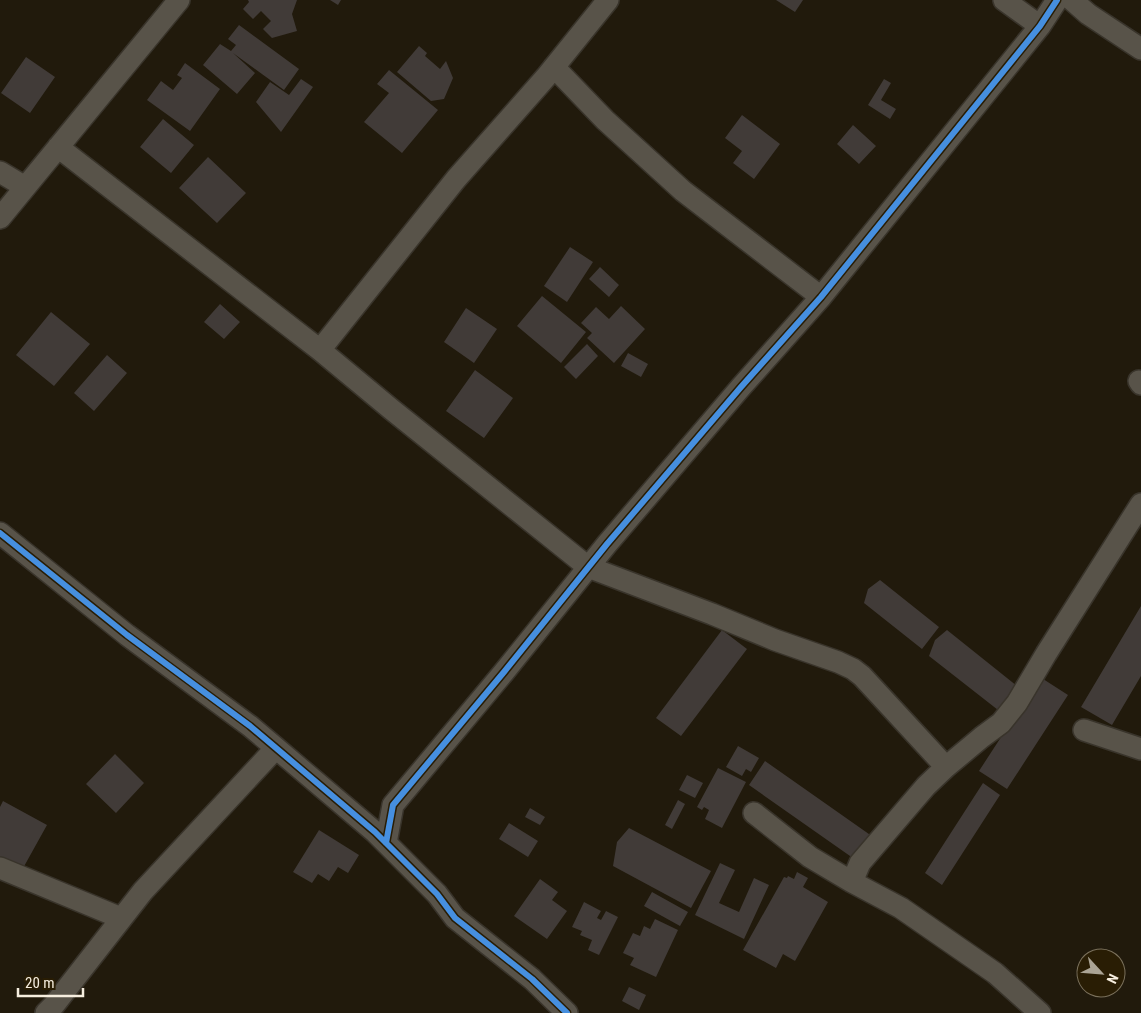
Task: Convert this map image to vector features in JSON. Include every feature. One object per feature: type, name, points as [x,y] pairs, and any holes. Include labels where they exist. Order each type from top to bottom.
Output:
[{"type":"street","points":[[0,218],[178,0]]},
{"type":"street","points":[[320,350],[456,179],[554,67],[608,0]]},
{"type":"street","points":[[1004,0],[1040,26]]},
{"type":"street","points":[[386,843],[393,805],[504,672],[588,567],[741,387],[821,297],[1040,26],[1057,0]]},
{"type":"street","points":[[1072,0],[1088,14],[1141,50]]},
{"type":"street","points":[[554,67],[605,120],[683,191],[821,297]]},
{"type":"street","points":[[58,147],[320,350],[588,567],[853,669],[862,676],[946,767]]},
{"type":"street","points":[[0,172],[25,187]]},
{"type":"street","points":[[852,882],[860,863],[926,786],[946,767],[1001,723],[1017,703],[1056,637],[1141,504]]},
{"type":"street","points":[[0,533],[127,635],[250,726],[386,843],[437,894],[455,918],[532,979],[568,1013]]},
{"type":"street","points":[[1084,730],[1141,749]]},
{"type":"street","points":[[46,1013],[143,890],[276,748]]},
{"type":"street","points":[[754,812],[810,857],[901,908],[995,973],[1040,1013]]},
{"type":"street","points":[[0,868],[121,918]]},
{"type":"building","points":[[248,0],[297,0],[292,14],[297,31],[272,38],[263,29],[271,21],[261,11],[253,19],[243,9],[249,2]]},
{"type":"building","points":[[330,0],[341,0],[338,5]]},
{"type":"building","points":[[776,0],[803,0],[795,12]]},
{"type":"building","points":[[239,25],[299,69],[284,90],[233,53],[255,73],[237,94],[203,65],[220,44],[231,51],[236,45],[228,39]]},
{"type":"building","points":[[419,46],[427,53],[425,56],[440,69],[446,61],[453,78],[444,99],[431,101],[397,72]]},
{"type":"building","points":[[26,57],[55,77],[30,113],[1,93]]},
{"type":"building","points":[[185,63],[220,89],[190,131],[147,100],[161,81],[173,90],[182,78],[177,75]]},
{"type":"building","points":[[389,70],[438,110],[402,153],[364,122],[389,93],[377,84]]},
{"type":"building","points":[[301,79],[313,87],[281,132],[256,102],[270,82],[289,95]]},
{"type":"building","points":[[884,79],[891,83],[881,100],[896,109],[890,119],[868,105]]},
{"type":"building","points":[[742,115],[780,144],[754,179],[733,163],[742,151],[725,138]]},
{"type":"building","points":[[163,119],[194,145],[171,173],[140,147]]},
{"type":"building","points":[[853,125],[876,146],[859,164],[837,144]]},
{"type":"building","points":[[208,157],[246,193],[217,223],[179,188]]},
{"type":"building","points":[[570,247],[593,262],[567,302],[544,286]]},
{"type":"building","points":[[600,267],[619,285],[609,297],[589,279]]},
{"type":"building","points":[[542,296],[586,332],[561,363],[517,326]]},
{"type":"building","points":[[220,304],[240,322],[224,339],[204,322]]},
{"type":"building","points":[[621,306],[645,329],[614,363],[587,338],[592,333],[581,323],[596,307],[609,319]]},
{"type":"building","points":[[466,308],[497,329],[474,363],[444,342]]},
{"type":"building","points":[[51,312],[90,344],[54,386],[16,355]]},
{"type":"building","points":[[587,344],[598,356],[576,379],[564,367]]},
{"type":"building","points":[[628,353],[648,364],[641,377],[621,366]]},
{"type":"building","points":[[107,355],[127,373],[94,411],[74,393]]},
{"type":"building","points":[[475,370],[513,398],[484,438],[446,411]]},
{"type":"building","points":[[880,580],[939,627],[922,649],[864,603],[868,589]]},
{"type":"building","points":[[1141,606],[1141,676],[1112,725],[1081,707]]},
{"type":"building","points":[[722,630],[747,649],[681,736],[656,718]]},
{"type":"building","points":[[947,630],[1017,686],[998,710],[929,656],[935,640]]},
{"type":"building","points":[[1040,677],[1068,695],[1007,789],[979,771]]},
{"type":"building","points":[[738,746],[759,758],[751,772],[746,769],[742,776],[726,767]]},
{"type":"building","points":[[115,754],[144,783],[116,813],[86,784]]},
{"type":"building","points":[[765,761],[876,839],[860,863],[749,785]]},
{"type":"building","points":[[718,768],[746,782],[722,828],[705,819],[709,810],[704,807],[702,810],[697,807]]},
{"type":"building","points":[[687,775],[703,783],[695,798],[679,790]]},
{"type":"building","points":[[983,783],[1000,795],[942,885],[925,873]]},
{"type":"building","points":[[678,800],[685,804],[672,829],[665,825]]},
{"type":"building","points":[[3,801],[47,825],[22,870],[0,858],[0,807]]},
{"type":"building","points":[[530,808],[545,817],[540,825],[525,817]]},
{"type":"building","points":[[509,823],[538,841],[528,857],[499,839]]},
{"type":"building","points":[[629,828],[711,871],[691,908],[613,866],[617,842]]},
{"type":"building","points":[[319,830],[359,855],[348,873],[338,867],[329,881],[318,874],[312,883],[293,872]]},
{"type":"building","points":[[720,863],[735,870],[719,903],[739,912],[754,878],[769,885],[744,939],[695,915]]},
{"type":"building","points":[[797,872],[808,878],[803,887],[828,902],[795,961],[783,954],[776,968],[743,950],[784,877],[787,878],[788,876],[794,879]]},
{"type":"building","points":[[540,879],[558,892],[552,900],[567,911],[547,939],[514,916]]},
{"type":"building","points":[[652,892],[688,912],[680,926],[644,906]]},
{"type":"building","points":[[584,902],[601,911],[597,918],[601,920],[606,911],[618,917],[599,955],[588,950],[592,940],[580,935],[582,931],[572,927]]},
{"type":"building","points":[[655,919],[678,930],[656,977],[630,965],[634,958],[623,953],[633,933],[640,936],[644,926],[650,929]]},
{"type":"building","points":[[629,987],[646,995],[639,1010],[622,1001]]},
{"type":"cycle path","points":[[386,843],[393,805],[504,672],[607,544],[741,387],[821,297],[1040,26],[1057,0]]},
{"type":"cycle path","points":[[0,533],[127,635],[250,726],[276,748],[375,832],[437,894],[455,918],[532,979],[567,1013]]}]
